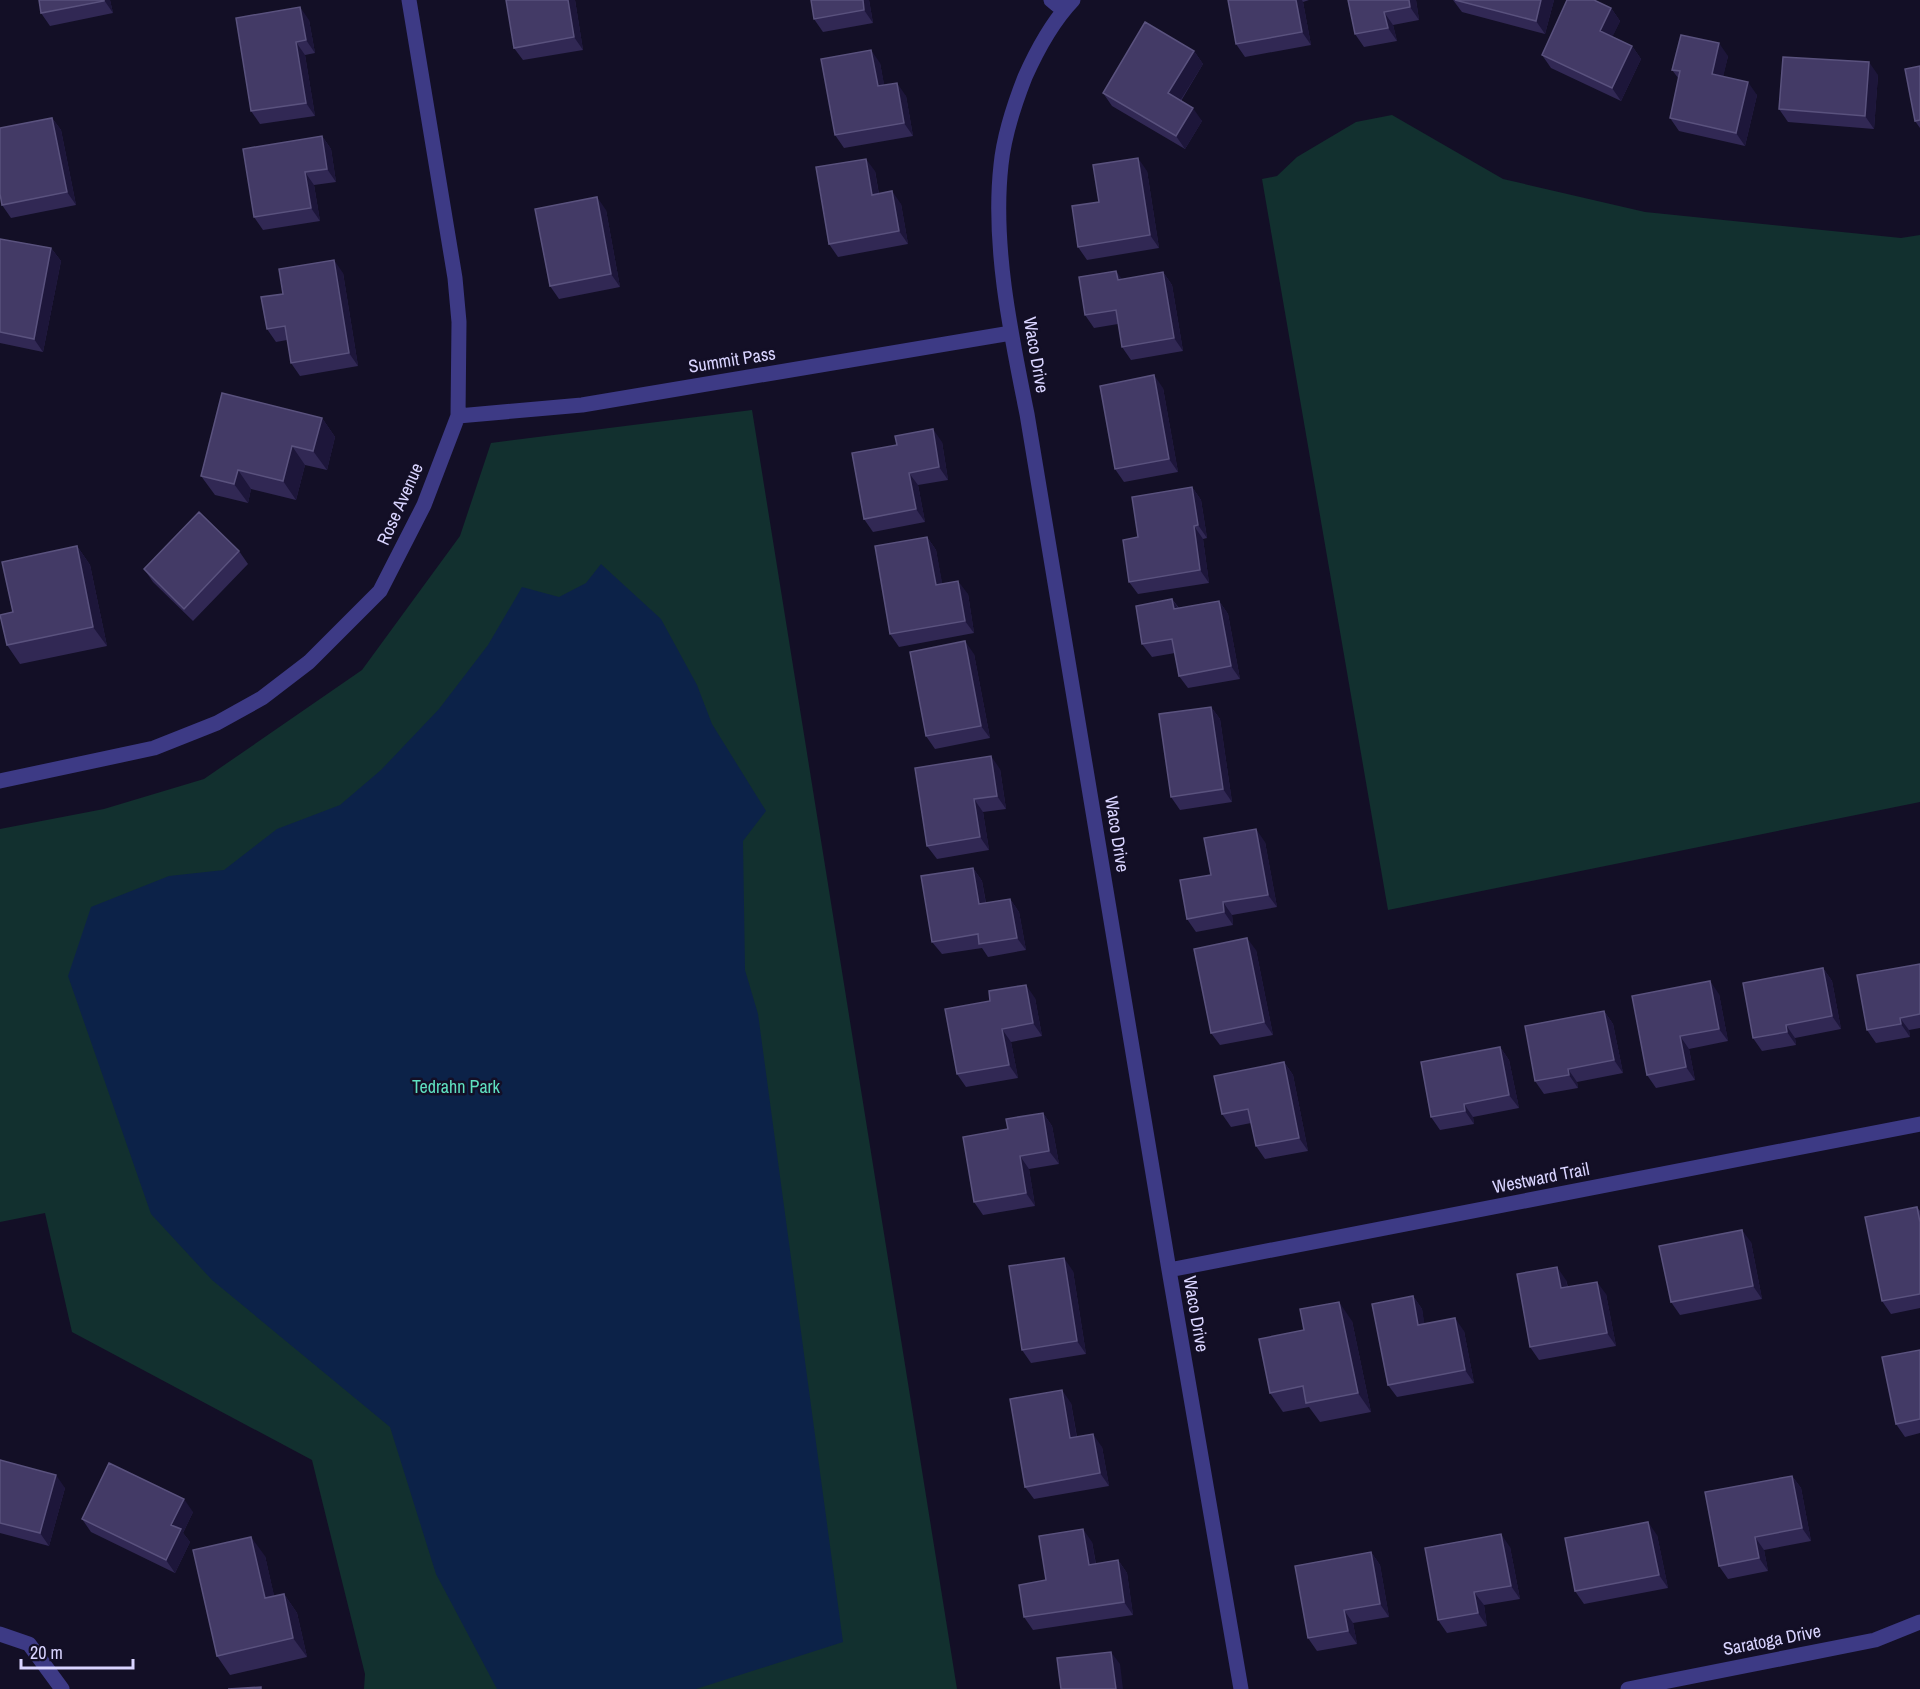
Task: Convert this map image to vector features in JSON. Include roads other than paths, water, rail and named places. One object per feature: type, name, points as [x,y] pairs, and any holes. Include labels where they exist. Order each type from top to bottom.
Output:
[{"type":"street","name":"Rose Avenue","points":[[0,781],[154,748],[217,723],[262,698],[309,662],[380,591],[424,505],[458,416],[459,322],[455,278],[409,0]]},
{"type":"street","points":[[1050,0],[1068,5]]},
{"type":"street","name":"Waco Drive","points":[[1068,5],[1035,54],[1014,106],[1001,164],[999,214],[1011,333],[1027,414],[1241,1689]]},
{"type":"street","name":"Summit Pass","points":[[458,416],[582,405],[1011,333]]},
{"type":"street","name":"Westward Trail","points":[[1169,1270],[1920,1124]]},
{"type":"street","name":"Saratoga Drive","points":[[1628,1689],[1875,1640],[1920,1622]]},
{"type":"street","points":[[0,1634],[29,1644],[62,1689]]},
{"type":"water","name":"Tedrahn Park","points":[[601,564],[661,619],[697,685],[712,724],[766,811],[743,841],[745,970],[758,1014],[843,1642],[696,1689],[497,1689],[436,1574],[390,1427],[212,1280],[151,1214],[68,976],[91,907],[169,876],[224,870],[277,829],[340,805],[381,770],[439,709],[488,645],[522,587],[559,597],[586,583]]}]
